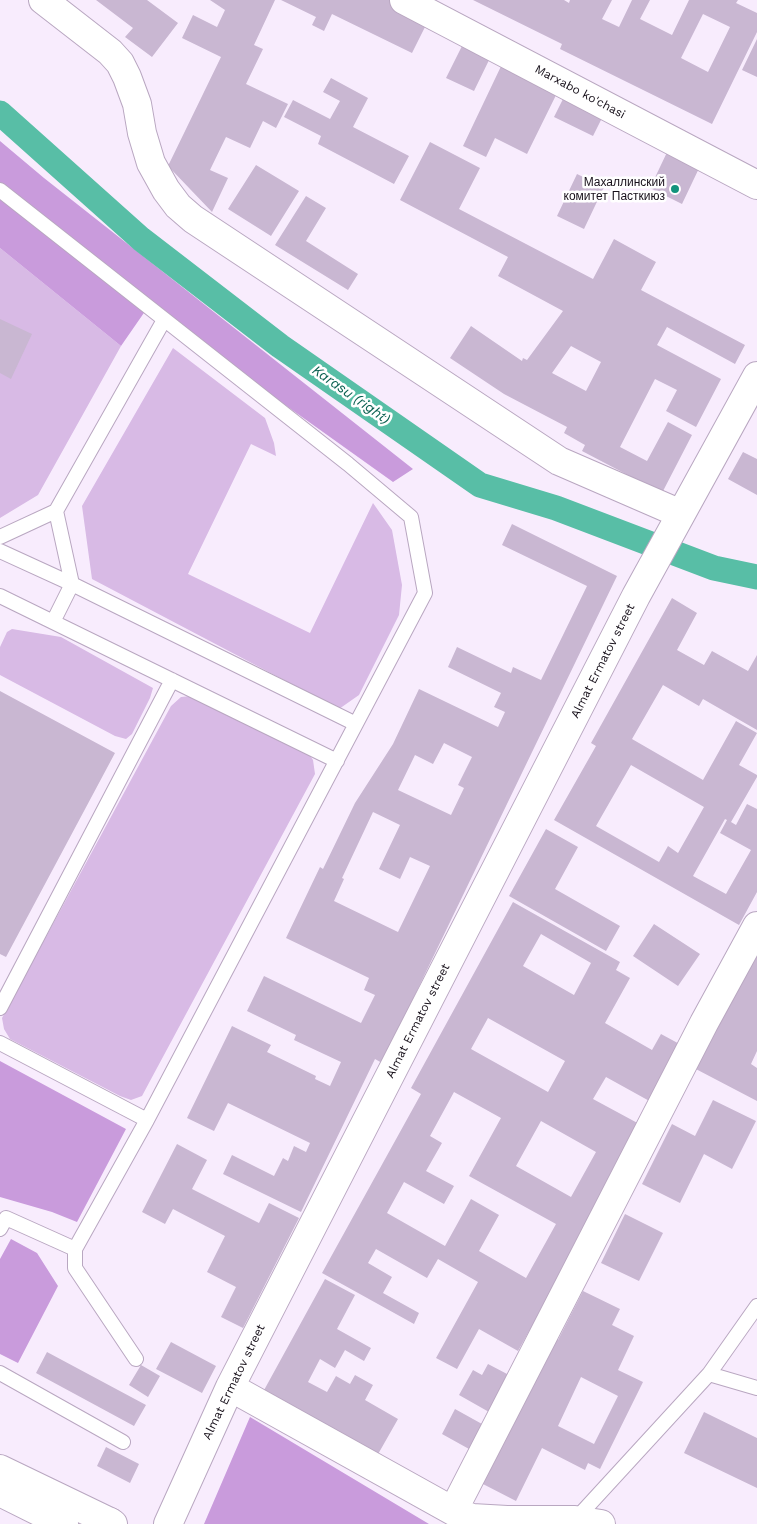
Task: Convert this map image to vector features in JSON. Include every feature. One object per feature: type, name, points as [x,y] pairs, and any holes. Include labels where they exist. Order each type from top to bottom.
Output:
[{"type":"street","points":[[43,0],[110,52],[120,63],[128,77],[151,163],[166,190],[178,206],[193,219],[559,461],[679,519],[753,393]]},
{"type":"street","name":"Marxabo ko'chasi","points":[[404,0],[757,185]]},
{"type":"street","name":"Almat Ermatov street","points":[[168,1524],[230,1387],[636,596],[679,519]]},
{"type":"street","points":[[453,1511],[704,1023],[757,926]]},
{"type":"street","points":[[230,1387],[453,1511],[472,1518],[489,1520],[588,1522]]},
{"type":"street","points":[[0,1469],[111,1523]]},
{"type":"street","points":[[0,1492],[64,1524]]},
{"type":"lane","points":[[0,190],[348,464],[411,517],[425,593],[147,1120],[75,1250],[75,1268],[136,1359]]},
{"type":"lane","points":[[0,537],[56,511],[164,320]]},
{"type":"lane","points":[[53,622],[72,584],[56,511]]},
{"type":"lane","points":[[0,551],[72,584],[356,724]]},
{"type":"lane","points":[[0,596],[337,761]]},
{"type":"lane","points":[[0,1008],[172,680]]},
{"type":"lane","points":[[0,1043],[147,1120]]},
{"type":"lane","points":[[0,1229],[6,1218],[75,1250]]},
{"type":"lane","points":[[588,1522],[709,1374],[757,1306]]},
{"type":"lane","points":[[0,1373],[123,1442]]},
{"type":"lane","points":[[709,1374],[757,1388]]},
{"type":"shaded area","points":[[0,141],[44,178],[413,469],[393,482],[148,307],[121,346],[0,248]]},
{"type":"shaded area","points":[[0,248],[121,346],[38,495],[0,518]]},
{"type":"shaded area","points":[[173,348],[265,418],[274,443],[276,456],[251,444],[188,574],[310,633],[373,503],[392,530],[402,585],[399,615],[359,695],[339,709],[92,579],[82,506]]},
{"type":"shaded area","points":[[12,629],[61,637],[153,688],[132,734],[126,739],[115,736],[0,675],[0,647],[7,632]]},
{"type":"shaded area","points":[[192,696],[307,751],[313,760],[315,774],[142,1096],[131,1100],[10,1039],[4,1029],[2,1018],[171,706],[181,697]]},
{"type":"shaded area","points":[[0,1061],[126,1129],[77,1222],[52,1212],[0,1197]]},
{"type":"shaded area","points":[[11,1239],[37,1253],[58,1286],[18,1363],[0,1354],[0,1259]]},
{"type":"shaded area","points":[[250,1417],[429,1524],[204,1524]]},
{"type":"building","points":[[96,0],[147,0],[178,23],[152,57],[125,37],[133,28]]},
{"type":"building","points":[[210,0],[275,0],[254,45],[263,49],[246,84],[288,104],[276,128],[263,121],[250,148],[226,137],[210,170],[228,178],[212,212],[168,166],[221,57],[182,38],[193,15],[217,27],[225,10]]},
{"type":"building","points":[[281,0],[391,0],[427,23],[412,53],[332,14],[324,31],[312,25],[316,17]]},
{"type":"building","points":[[473,0],[564,0],[569,3],[570,0],[612,0],[602,19],[619,27],[632,0],[650,0],[640,19],[672,35],[689,0],[738,0],[736,3],[757,13],[757,32],[712,124],[560,49],[562,44]],"holes":[[[703,14],[730,27],[708,72],[681,58]]]},
{"type":"building","points":[[757,39],[757,77],[742,70]]},
{"type":"building","points":[[464,42],[491,56],[474,91],[446,78]]},
{"type":"building","points":[[504,60],[560,87],[527,154],[495,138],[486,157],[463,146]]},
{"type":"building","points":[[331,78],[368,98],[353,127],[409,156],[394,184],[318,144],[321,136],[284,117],[293,100],[330,119],[340,101],[323,92]]},
{"type":"building","points":[[566,93],[605,112],[593,136],[554,117]]},
{"type":"building","points":[[430,142],[480,168],[459,209],[593,279],[614,239],[656,262],[641,290],[745,345],[735,364],[667,327],[657,345],[721,379],[696,427],[666,411],[677,390],[655,379],[620,447],[647,461],[668,422],[692,435],[662,493],[582,451],[585,445],[564,433],[567,427],[504,394],[450,358],[471,326],[522,361],[523,358],[527,360],[563,311],[498,276],[508,257],[400,200]],"holes":[[[571,346],[601,362],[586,391],[552,373]]]},
{"type":"building","points":[[670,146],[702,162],[682,204],[650,188]]},
{"type":"building","points":[[256,165],[299,191],[271,236],[228,209]]},
{"type":"building","points":[[577,174],[604,187],[584,229],[557,216]]},
{"type":"building","points":[[306,196],[326,208],[306,241],[358,274],[348,290],[275,245]]},
{"type":"building","points":[[0,319],[32,334],[11,379],[0,373]]},
{"type":"building","points":[[743,452],[757,459],[757,495],[728,479]]},
{"type":"building","points":[[512,524],[617,576],[382,1063],[375,1059],[301,1212],[223,1174],[232,1155],[274,1176],[283,1158],[288,1161],[294,1146],[306,1152],[310,1143],[228,1103],[214,1131],[187,1118],[232,1026],[271,1045],[267,1052],[316,1076],[315,1079],[330,1086],[341,1062],[294,1040],[296,1035],[247,1011],[264,976],[361,1023],[375,995],[364,990],[369,978],[286,938],[320,867],[323,869],[355,803],[393,744],[419,689],[498,727],[505,712],[494,707],[501,693],[448,667],[457,647],[511,673],[513,667],[541,680],[587,586],[502,545]],"holes":[[[444,743],[472,757],[458,785],[464,788],[451,815],[398,790],[415,755],[433,764]],[[373,812],[400,825],[379,869],[400,879],[410,857],[430,866],[398,932],[334,901],[344,879],[342,878]]]},
{"type":"building","points":[[672,598],[697,613],[677,650],[704,665],[712,651],[748,671],[757,655],[757,730],[703,699],[699,706],[663,685],[632,739],[703,780],[736,721],[757,733],[739,765],[757,775],[757,777],[731,822],[736,825],[747,804],[757,809],[757,892],[739,925],[554,820],[596,746],[591,743]],"holes":[[[631,765],[704,807],[678,853],[668,846],[659,862],[596,826]],[[725,819],[727,820],[720,833],[751,850],[726,894],[693,876]]]},
{"type":"building","points":[[0,691],[115,753],[6,957],[0,954]]},
{"type":"building","points":[[546,829],[578,847],[555,889],[620,926],[606,951],[509,896]]},
{"type":"building","points":[[513,902],[620,962],[616,970],[630,978],[605,1023],[652,1050],[661,1034],[685,1047],[653,1103],[606,1077],[593,1099],[643,1126],[518,1351],[479,1329],[457,1369],[436,1358],[478,1282],[438,1259],[427,1278],[376,1249],[368,1263],[392,1277],[383,1293],[419,1313],[414,1324],[322,1273],[421,1094],[411,1088]],"holes":[[[541,934],[591,963],[574,995],[523,966]],[[488,1018],[565,1061],[548,1092],[471,1049]],[[454,1092],[501,1118],[469,1176],[556,1224],[526,1278],[479,1251],[499,1215],[471,1199],[445,1246],[387,1213],[404,1182],[444,1204],[454,1186],[426,1171],[442,1143],[430,1136]],[[541,1121],[596,1152],[571,1197],[516,1166]]]},
{"type":"building","points":[[654,924],[700,954],[678,986],[633,956]]},
{"type":"building","points":[[757,949],[757,1051],[751,1064],[757,1068],[757,1101],[692,1067]]},
{"type":"building","points":[[713,1100],[756,1121],[732,1169],[704,1154],[680,1203],[642,1184],[672,1124],[695,1136]]},
{"type":"building","points":[[177,1144],[207,1160],[192,1189],[259,1223],[269,1203],[299,1218],[243,1328],[221,1317],[236,1287],[207,1272],[225,1236],[173,1209],[165,1224],[142,1212]]},
{"type":"building","points":[[625,1214],[663,1233],[639,1281],[601,1263]]},
{"type":"building","points":[[325,1279],[355,1295],[337,1329],[371,1348],[364,1361],[345,1350],[335,1368],[320,1359],[308,1382],[327,1392],[336,1376],[350,1384],[355,1375],[373,1385],[365,1400],[398,1419],[377,1456],[263,1392]]},
{"type":"building","points":[[583,1291],[620,1309],[612,1325],[634,1336],[618,1370],[643,1382],[600,1469],[588,1463],[585,1470],[542,1448],[516,1501],[481,1483],[553,1337],[558,1340]],"holes":[[[581,1377],[618,1396],[594,1444],[558,1426]]]},
{"type":"building","points":[[171,1342],[216,1366],[202,1393],[156,1369]]},
{"type":"building","points":[[47,1352],[146,1405],[134,1426],[36,1373]]},
{"type":"building","points":[[488,1364],[509,1375],[489,1412],[459,1395],[473,1370],[482,1375]]},
{"type":"building","points":[[141,1365],[160,1376],[148,1397],[129,1385]]},
{"type":"building","points":[[455,1409],[482,1424],[469,1449],[442,1434]]},
{"type":"building","points":[[704,1412],[757,1438],[757,1488],[684,1453]]},
{"type":"building","points":[[106,1447],[139,1464],[130,1483],[97,1466]]},
{"type":"waterway","name":"Karasu (right)","points":[[0,113],[141,239],[280,346],[480,485],[556,508],[714,568],[757,577]]},
{"type":"place","name":"Махаллинский комитет Пасткиюз","points":[[675,189]]}]
